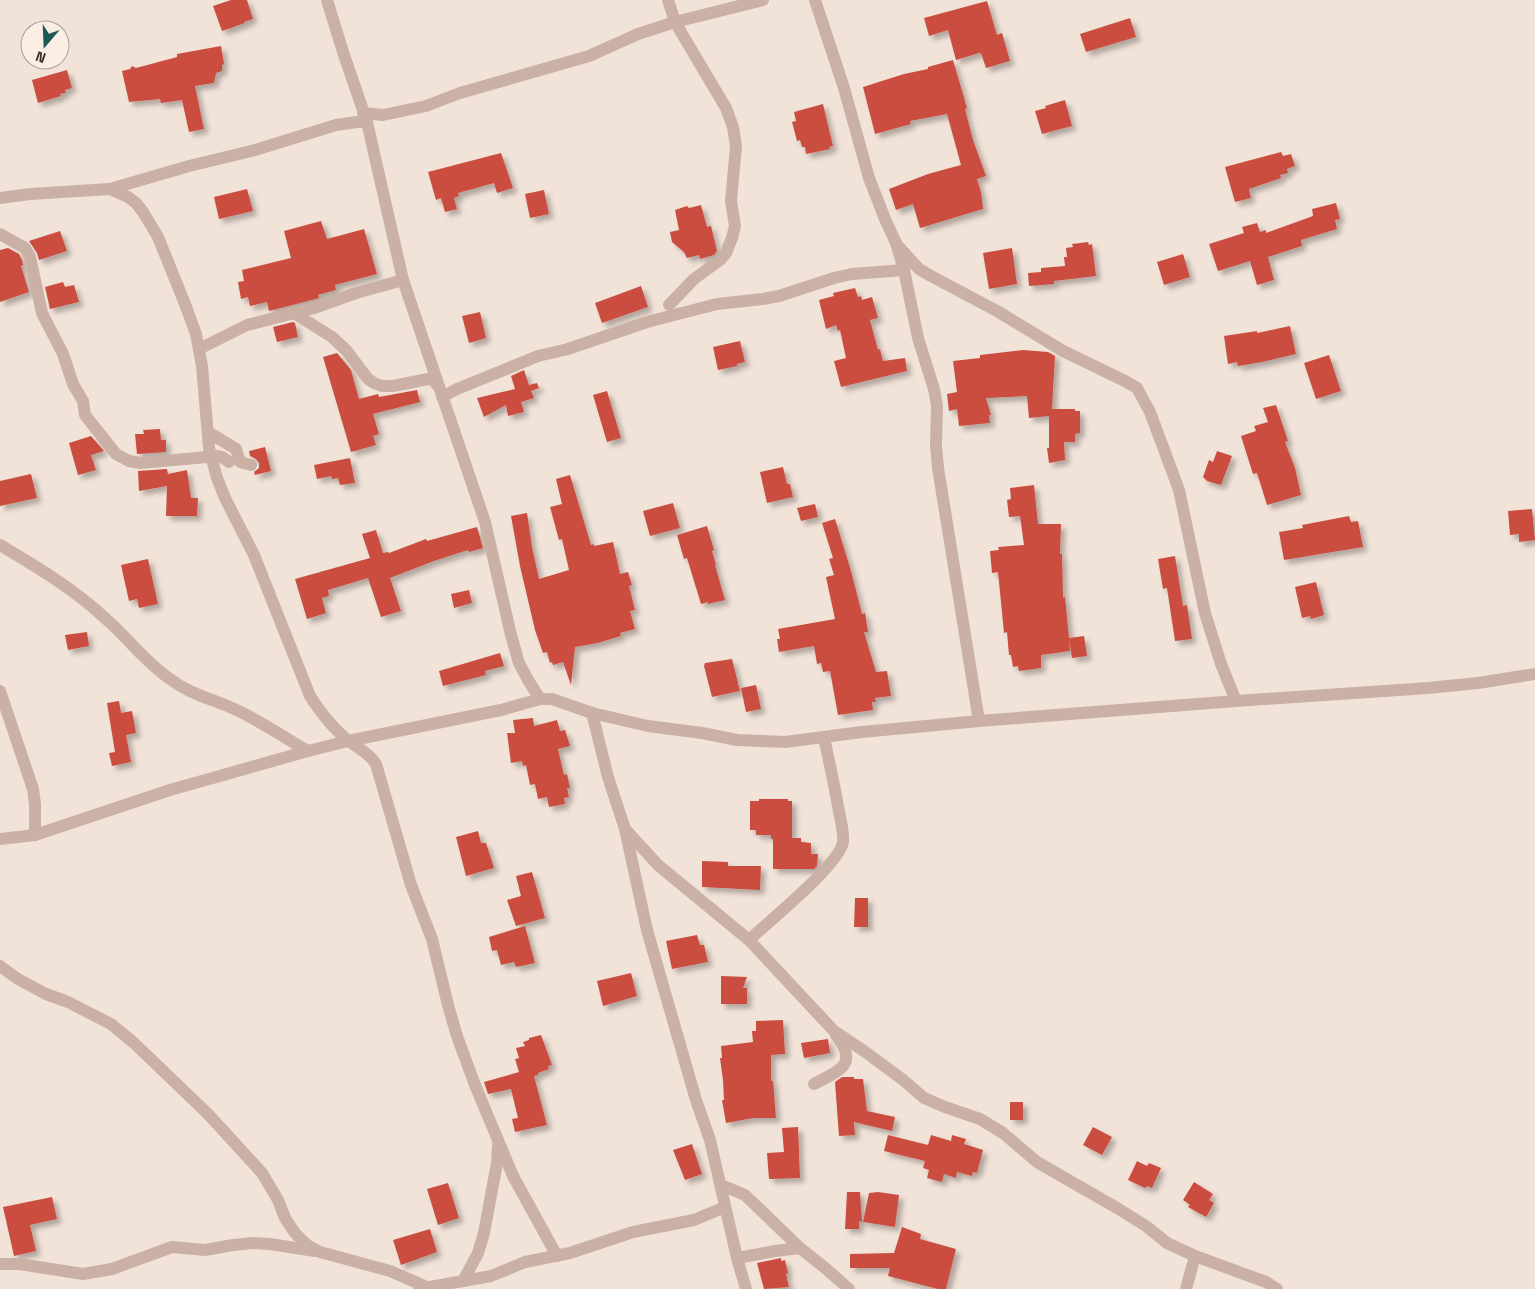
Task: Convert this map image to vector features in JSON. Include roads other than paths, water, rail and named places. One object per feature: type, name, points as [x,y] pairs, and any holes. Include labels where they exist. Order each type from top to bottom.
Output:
[{"type":"street","points":[[327,0],[365,118],[403,280],[485,522],[503,605],[519,663],[540,698]]},
{"type":"street","points":[[668,0],[675,22],[726,108],[733,127],[736,146],[731,202],[735,226],[726,253],[720,260],[694,279],[670,305]]},
{"type":"street","points":[[0,198],[30,194],[110,189],[190,166],[264,148],[336,125],[426,106],[460,94],[589,56],[638,34],[675,22],[763,0]]},
{"type":"street","points":[[816,0],[844,88],[869,178],[896,243],[904,270],[918,338],[934,389],[938,420],[936,446],[938,468],[979,721]]},
{"type":"street","points":[[110,189],[128,197],[136,204],[158,237],[196,334],[202,366],[210,457],[217,478],[254,555],[310,696],[322,714],[348,741],[365,752],[376,764],[411,885],[432,939],[457,1036],[515,1180],[556,1256]]},
{"type":"street","points":[[0,234],[26,248],[30,257],[42,313],[64,354],[73,384],[83,401],[85,415],[120,458],[140,463],[222,457],[251,466]]},
{"type":"street","points":[[896,243],[920,269],[931,276],[998,311],[1063,351],[1125,380],[1136,388],[1150,412],[1179,490],[1205,613],[1221,664],[1236,701]]},
{"type":"street","points":[[440,392],[457,389],[538,356],[568,349],[630,327],[694,309],[717,304],[763,299],[796,290],[816,282],[852,274],[904,270]]},
{"type":"street","points":[[199,349],[247,325],[403,280]]},
{"type":"street","points":[[294,313],[332,337],[347,351],[368,379],[374,383],[382,386],[394,386],[428,379],[432,380],[440,392]]},
{"type":"street","points":[[208,432],[236,449],[233,460],[222,468],[217,478]]},
{"type":"street","points":[[0,545],[64,584],[106,619],[137,651],[169,678],[190,691],[249,716],[308,751]]},
{"type":"street","points":[[0,839],[35,835],[170,790],[308,751],[491,712],[540,698],[552,699],[592,713],[648,726],[737,740],[785,742],[979,721],[1428,688],[1478,683],[1535,674]]},
{"type":"street","points":[[0,691],[33,789],[35,835]]},
{"type":"street","points":[[592,713],[608,777],[625,829],[647,930],[696,1100],[710,1140],[736,1258],[746,1289]]},
{"type":"street","points":[[749,940],[804,892],[834,858],[843,844],[837,799],[824,737]]},
{"type":"street","points":[[625,829],[658,865],[749,940],[834,1031],[845,1047],[846,1062],[837,1072],[814,1084]]},
{"type":"street","points":[[0,966],[18,979],[46,994],[68,1002],[111,1024],[134,1042],[208,1114],[262,1173],[278,1200],[285,1218],[295,1233],[307,1245],[320,1252]]},
{"type":"street","points":[[834,1031],[902,1079],[924,1098],[980,1119],[1003,1133],[1037,1162],[1146,1226],[1167,1243],[1261,1285],[1277,1289]]},
{"type":"street","points":[[463,1281],[478,1253],[484,1233],[497,1163],[498,1140]]},
{"type":"street","points":[[721,1185],[745,1195],[800,1248],[849,1289]]},
{"type":"street","points":[[0,1264],[20,1264],[83,1274],[112,1269],[172,1247],[178,1246],[196,1250],[233,1245],[262,1244],[320,1252],[384,1270],[429,1288],[491,1276],[525,1262],[556,1256],[633,1232],[694,1220],[724,1207]]},
{"type":"street","points":[[736,1258],[800,1248]]},
{"type":"street","points":[[1186,1289],[1195,1256]]}]
